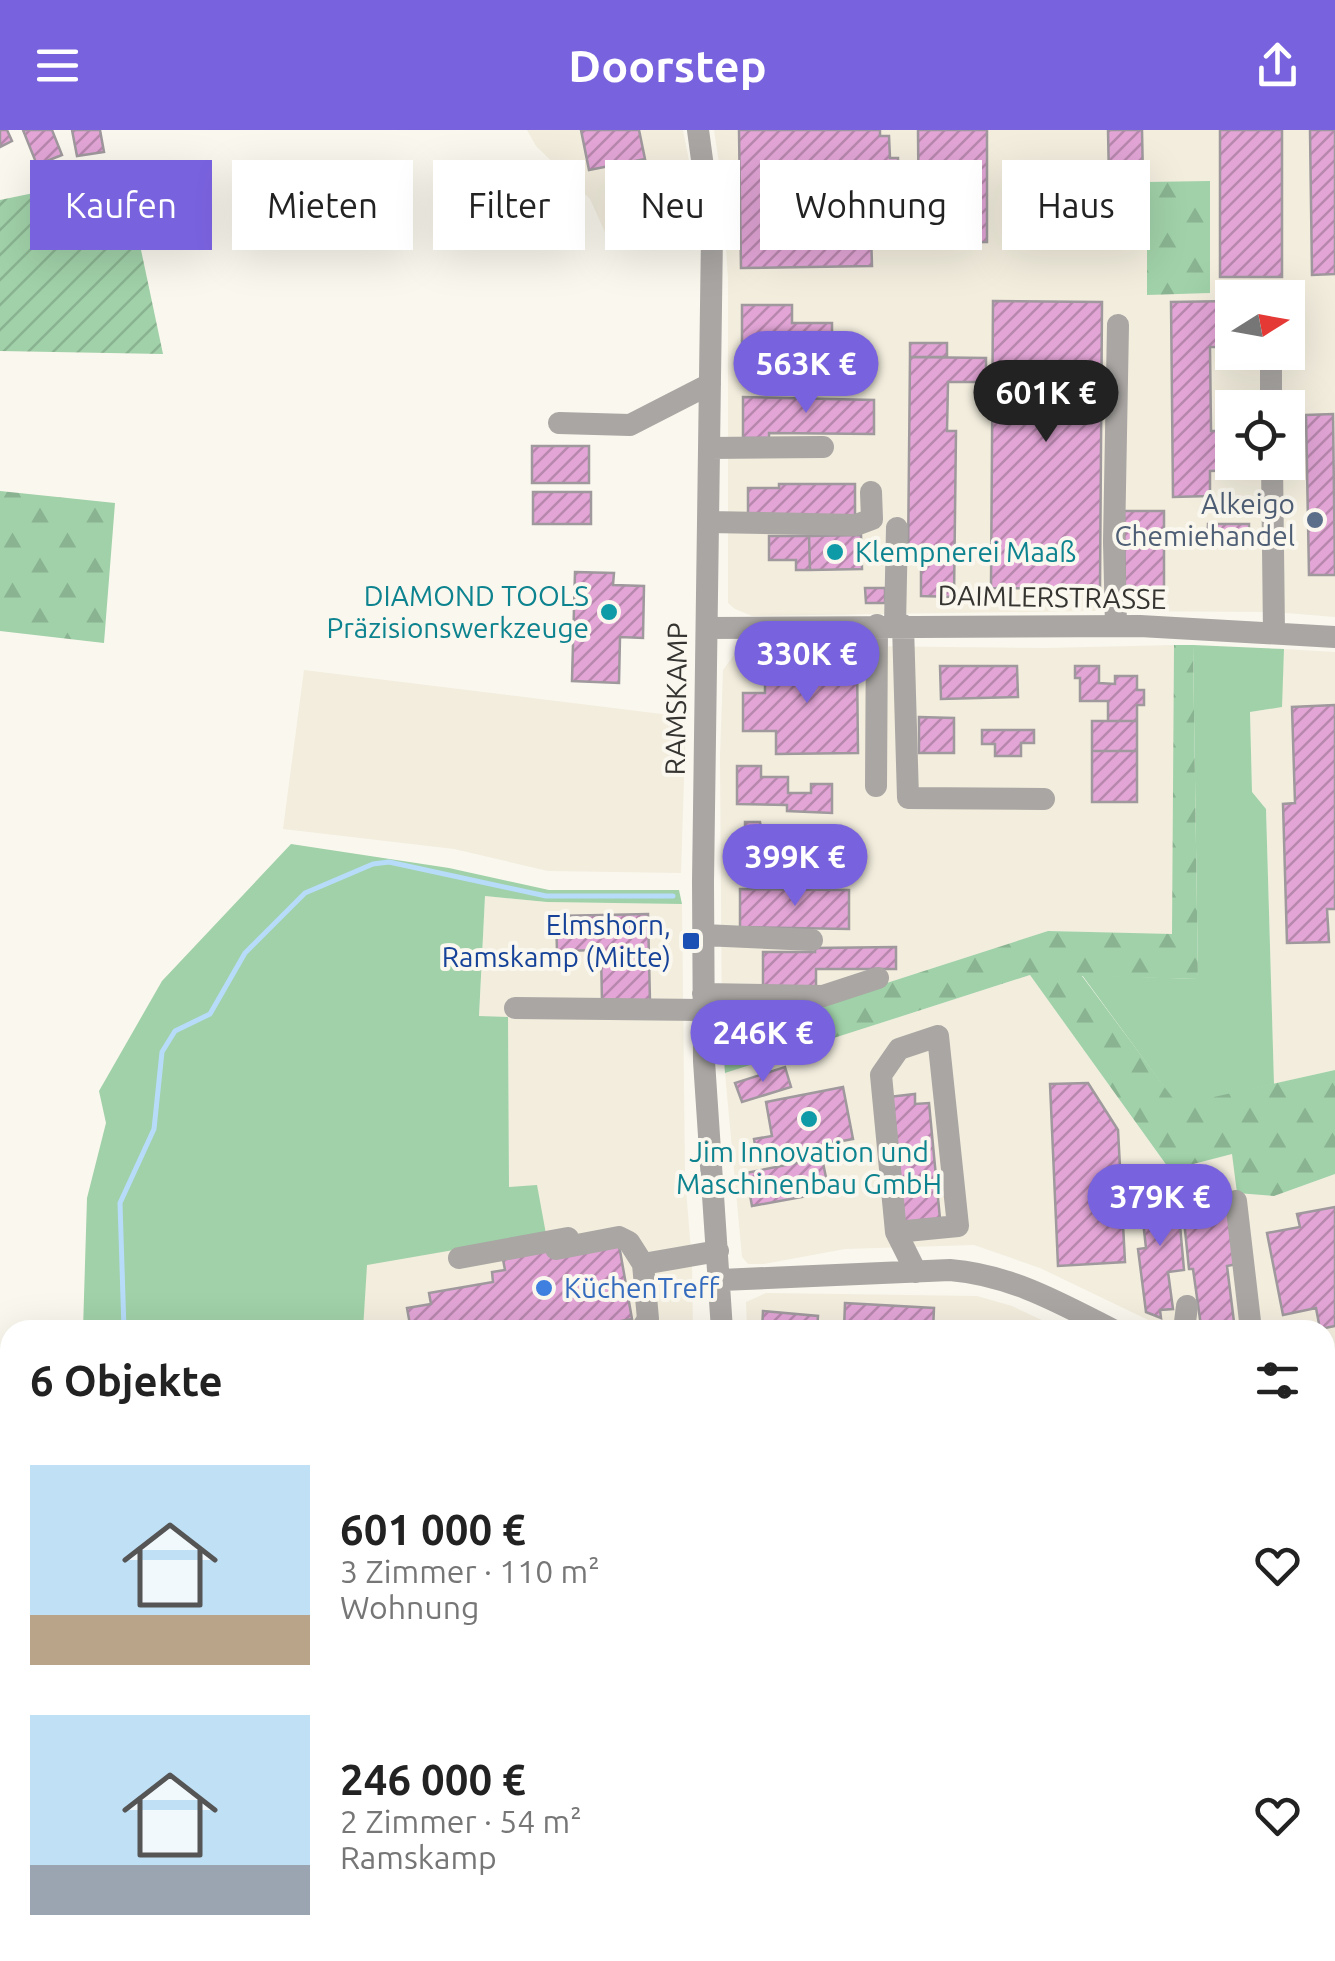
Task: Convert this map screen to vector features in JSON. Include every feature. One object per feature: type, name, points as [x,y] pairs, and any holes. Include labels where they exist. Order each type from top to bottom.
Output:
[{"type":"street","name":"RAMSKAMP","points":[[698,130],[712,234],[703,1002],[706,1120],[722,1320]]},
{"type":"street","points":[[1116,626],[1118,326]]},
{"type":"street","points":[[559,423],[630,425],[710,384]]},
{"type":"street","points":[[710,448],[823,447]]},
{"type":"street","points":[[1272,480],[1274,634]]},
{"type":"street","points":[[709,522],[856,525],[872,518],[872,492]]},
{"type":"street","points":[[876,786],[892,625],[896,528]]},
{"type":"street","points":[[892,625],[908,798],[1044,798]]},
{"type":"street","name":"DAIMLERSTRASSE","points":[[708,628],[1116,626],[1335,637]]},
{"type":"street","points":[[703,935],[812,940]]},
{"type":"street","points":[[515,1008],[823,996],[878,978]]},
{"type":"street","points":[[896,1232],[958,1226],[938,1036],[900,1049],[881,1075],[896,1232],[916,1272]]},
{"type":"street","points":[[1236,1201],[1250,1320]]},
{"type":"street","points":[[460,1258],[592,1234],[625,1239],[644,1264],[647,1320]]},
{"type":"street","points":[[556,1249],[611,1238]]},
{"type":"street","points":[[644,1264],[718,1251]]},
{"type":"street","points":[[721,1280],[950,1270],[993,1275],[1094,1320]]},
{"type":"street","points":[[1185,1320],[1187,1306]]},
{"type":"shaded area","points":[[527,130],[683,130],[689,160],[605,160],[605,232],[585,194],[585,160],[550,160]]},
{"type":"shaded area","points":[[714,130],[1335,130],[1335,617],[1274,612],[1093,611],[752,616],[735,609],[728,603],[726,250],[740,250],[740,160],[719,160]],"holes":[[[1209,181],[1210,293],[1147,294]]]},
{"type":"shaded area","points":[[751,645],[1174,645],[1173,935],[1048,931],[722,1036],[723,670],[736,652]]},
{"type":"shaded area","points":[[1284,649],[1335,652],[1335,1070],[1274,1084],[1266,809],[1252,793],[1250,712],[1281,707]]},
{"type":"shaded area","points":[[304,670],[686,717],[681,873],[548,871],[454,849],[283,829]]},
{"type":"shaded area","points":[[485,896],[547,902],[682,904],[685,1176],[693,1320],[363,1320],[366,1265],[509,1188],[508,1018],[479,1017]]},
{"type":"shaded area","points":[[1030,975],[1169,1169],[1232,1154],[1274,1196],[1335,1174],[1335,1320],[1148,1320],[1040,1268],[974,1245],[845,1249],[748,1264],[742,1257],[725,1073]]},
{"type":"shaded area","points":[[766,1293],[977,1296],[1042,1320],[747,1320],[746,1302]]},
{"type":"green space","points":[[1210,181],[1210,293],[1147,295],[1150,182]]},
{"type":"green space","points":[[30,194],[30,250],[141,250],[163,354],[0,351],[0,200]]},
{"type":"green space","points":[[0,491],[115,503],[104,643],[0,631]]},
{"type":"green space","points":[[1174,645],[1193,645],[1198,979],[1082,976],[1178,1105],[1335,1070],[1335,1174],[1274,1196],[1237,1193],[1232,1154],[1170,1170],[1030,975],[725,1073],[722,1036],[1048,931],[1172,934]]},
{"type":"green space","points":[[1193,645],[1284,649],[1282,707],[1250,712],[1252,792],[1266,809],[1274,1084],[1178,1106],[1082,975],[1198,979]]},
{"type":"green space","points":[[291,844],[449,868],[549,890],[679,890],[682,904],[547,902],[485,896],[479,1016],[508,1017],[509,1187],[537,1185],[546,1234],[367,1265],[364,1320],[83,1320],[87,1198],[106,1123],[99,1091],[162,981]]},
{"type":"building","points":[[0,130],[7,130],[12,141],[0,147]]},
{"type":"building","points":[[23,130],[52,130],[62,155],[35,160]]},
{"type":"building","points":[[72,130],[100,130],[104,152],[77,156]]},
{"type":"building","points":[[581,130],[639,130],[645,159],[605,160],[605,167],[589,170]]},
{"type":"building","points":[[739,130],[880,130],[880,136],[889,136],[890,158],[898,160],[760,160],[760,250],[872,250],[872,266],[741,268]]},
{"type":"building","points":[[918,130],[987,130],[987,242],[982,242],[982,160],[918,160]]},
{"type":"building","points":[[1108,130],[1142,130],[1143,160],[1109,160]]},
{"type":"building","points":[[1220,130],[1282,130],[1282,277],[1220,277]]},
{"type":"building","points":[[1310,130],[1335,130],[1335,274],[1312,275]]},
{"type":"building","points":[[993,301],[1102,302],[1100,589],[991,588]]},
{"type":"building","points":[[1215,301],[1215,347],[1210,347],[1215,471],[1210,471],[1210,496],[1173,497],[1171,302]]},
{"type":"building","points":[[742,305],[792,305],[792,323],[832,323],[832,375],[742,375]]},
{"type":"building","points":[[910,343],[947,343],[947,357],[910,357]]},
{"type":"building","points":[[910,357],[986,358],[986,382],[948,382],[947,431],[956,431],[954,597],[921,596],[921,559],[908,559]]},
{"type":"building","points":[[743,397],[874,400],[874,434],[769,433],[769,438],[743,438]]},
{"type":"building","points":[[1333,414],[1335,575],[1309,575],[1306,415]]},
{"type":"building","points":[[532,446],[589,446],[589,483],[532,483]]},
{"type":"building","points":[[779,484],[855,484],[855,518],[748,518],[748,488],[779,488]]},
{"type":"building","points":[[533,492],[591,492],[591,524],[533,524]]},
{"type":"building","points":[[1124,511],[1164,511],[1164,597],[1125,597]]},
{"type":"building","points":[[1208,524],[1249,524],[1249,547],[1207,547]]},
{"type":"building","name":"Klempnerei Maaß","points":[[861,535],[862,569],[810,570],[809,536]]},
{"type":"building","points":[[769,536],[809,536],[810,570],[796,570],[796,560],[769,560]]},
{"type":"building","name":"DIAMOND TOOLS Präzisionswerkzeuge","points":[[575,572],[614,573],[613,585],[644,586],[643,638],[620,637],[619,683],[572,681]]},
{"type":"building","points":[[865,588],[885,588],[885,603],[866,603]]},
{"type":"building","points":[[857,659],[858,753],[776,754],[776,731],[743,731],[743,693],[765,693],[765,660]]},
{"type":"building","points":[[940,666],[1017,666],[1018,697],[941,699]]},
{"type":"building","points":[[1075,666],[1099,666],[1099,683],[1115,684],[1115,676],[1137,676],[1137,690],[1144,690],[1144,705],[1137,705],[1137,721],[1108,721],[1108,701],[1080,701],[1080,678],[1075,678]]},
{"type":"building","points":[[1335,705],[1335,909],[1327,909],[1329,942],[1287,943],[1283,804],[1295,803],[1292,707]]},
{"type":"building","points":[[919,717],[954,718],[954,753],[919,753]]},
{"type":"building","points":[[1092,721],[1137,721],[1137,751],[1092,751]]},
{"type":"building","points":[[982,730],[1034,730],[1034,743],[1021,743],[1021,756],[995,756],[995,744],[982,744]]},
{"type":"building","points":[[1092,751],[1137,751],[1137,802],[1092,802]]},
{"type":"building","points":[[737,766],[761,766],[761,777],[788,777],[788,793],[811,793],[811,784],[832,784],[832,813],[787,811],[787,805],[737,804]]},
{"type":"building","points":[[745,822],[760,822],[761,828],[830,828],[830,868],[759,868],[759,861],[745,861]]},
{"type":"building","points":[[740,889],[849,890],[849,929],[740,927]]},
{"type":"building","points":[[648,914],[650,1002],[602,1003],[601,950],[557,951],[556,916]]},
{"type":"building","points":[[896,947],[896,969],[816,969],[816,988],[763,988],[763,952]]},
{"type":"building","points":[[785,1067],[791,1087],[742,1102],[735,1083]]},
{"type":"building","points":[[1088,1083],[1118,1130],[1125,1262],[1058,1266],[1050,1084]]},
{"type":"building","name":"Jim Innovation und Maschinenbau GmbH","points":[[843,1087],[853,1139],[757,1157],[754,1139],[772,1136],[766,1102]]},
{"type":"building","points":[[915,1094],[915,1104],[929,1103],[940,1219],[899,1223],[888,1097]]},
{"type":"building","points":[[822,1158],[829,1192],[752,1206],[746,1173]]},
{"type":"building","points":[[1227,1185],[1237,1264],[1227,1266],[1234,1320],[1200,1320],[1193,1269],[1189,1269],[1181,1191]]},
{"type":"building","points":[[1177,1192],[1184,1270],[1168,1272],[1173,1309],[1160,1310],[1161,1318],[1146,1312],[1138,1249],[1146,1248],[1140,1194]]},
{"type":"building","points":[[1335,1207],[1335,1320],[1318,1320],[1316,1308],[1283,1315],[1267,1233],[1300,1227],[1297,1214]]},
{"type":"building","name":"KüchenTreff","points":[[619,1245],[632,1319],[409,1320],[407,1308],[431,1304],[429,1293],[493,1282],[492,1272],[505,1270],[502,1254]]},
{"type":"building","points":[[845,1303],[934,1308],[933,1320],[844,1320]]},
{"type":"building","points":[[763,1311],[818,1316],[818,1320],[763,1320]]},
{"type":"waterway","points":[[124,1320],[120,1203],[154,1129],[162,1052],[175,1031],[210,1014],[245,953],[305,893],[373,864],[389,862],[546,896],[673,896]]},
{"type":"place","name":"Alkeigo Chemiehandel","points":[[1315,520]]},
{"type":"place","name":"Klempnerei Maaß","points":[[835,552]]},
{"type":"place","name":"DIAMOND TOOLS Präzisionswerkzeuge","points":[[609,612]]},
{"type":"place","name":"Elmshorn, Ramskamp (Mitte)","points":[[691,941]]},
{"type":"place","name":"Jim Innovation und Maschinenbau GmbH","points":[[809,1119]]},
{"type":"place","name":"KüchenTreff","points":[[544,1288]]}]
